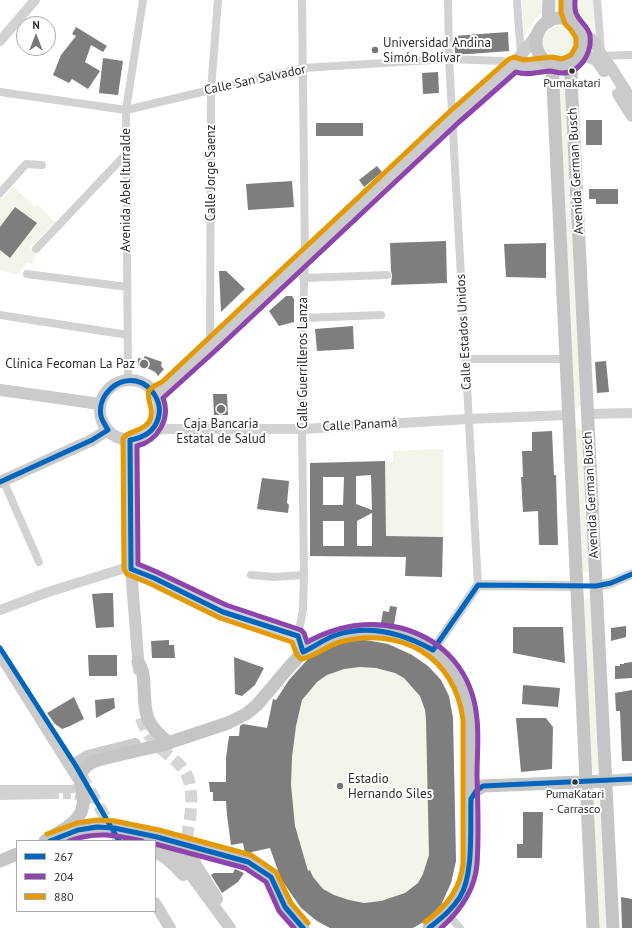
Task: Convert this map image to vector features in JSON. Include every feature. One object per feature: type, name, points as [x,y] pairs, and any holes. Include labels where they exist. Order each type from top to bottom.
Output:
[{"type":"main road","points":[[548,22],[549,0]]},
{"type":"main road","points":[[568,0],[568,11],[583,36],[584,42],[579,59]]},
{"type":"main road","points":[[155,395],[166,387],[305,258],[453,118],[514,64],[538,32],[548,22],[559,19],[574,23],[595,43],[632,101]]},
{"type":"main road","points":[[538,32],[536,40],[538,51],[543,58],[552,64]]},
{"type":"main road","points":[[514,64],[523,67],[552,64],[562,66],[579,59],[597,61],[632,115]]},
{"type":"main road","name":"Avenida German Busch","points":[[579,59],[572,79],[613,928]]},
{"type":"main road","name":"Avenida German Busch","points":[[552,64],[592,928]]},
{"type":"main road","points":[[128,380],[136,381],[144,384],[155,395],[159,404],[158,420],[152,430],[143,437],[130,440],[117,437],[108,430],[101,418],[100,404],[109,388],[117,383],[128,380]]},
{"type":"main road","points":[[0,390],[100,404]]},
{"type":"main road","points":[[568,415],[588,414]]},
{"type":"main road","points":[[2,481],[92,440],[108,430]]},
{"type":"main road","points":[[130,440],[131,569],[141,718]]},
{"type":"main road","points":[[576,586],[596,586]]},
{"type":"main road","points":[[71,766],[88,756],[166,744],[228,723],[246,714],[257,705],[303,652],[337,635],[360,631],[385,632],[409,638],[433,650],[443,658],[452,669],[467,702],[470,720],[471,799],[469,873],[460,898],[447,913],[429,928]]},
{"type":"main road","points":[[0,654],[80,780],[84,799],[80,816],[46,840]]},
{"type":"main road","points":[[138,662],[143,670],[144,703],[147,719],[166,744]]},
{"type":"main road","points":[[80,780],[84,769],[92,762],[140,747]]},
{"type":"main road","points":[[470,772],[475,780],[483,786]]},
{"type":"main road","points":[[471,799],[475,791],[483,786],[632,779]]},
{"type":"main road","points":[[53,840],[78,830],[97,827],[118,837],[157,838],[248,862],[271,877],[286,907],[303,928]]},
{"type":"main road","points":[[157,838],[172,848],[231,928]]},
{"type":"main road","points":[[156,852],[162,855],[174,865],[192,884],[221,928]]},
{"type":"main road","points":[[0,861],[16,854]]},
{"type":"main road","points":[[190,855],[229,919],[231,928]]},
{"type":"main road","points":[[156,905],[170,928]]},
{"type":"street","points":[[0,41],[35,0]]},
{"type":"street","name":"Avenida Abel Iturralde","points":[[128,380],[126,110],[143,0]]},
{"type":"street","name":"Calle Jorge Saenz","points":[[210,346],[211,90],[218,0]]},
{"type":"street","name":"Calle Guerrilleros Lanza","points":[[302,0],[305,258],[302,429],[304,575],[303,610],[298,636],[303,652]]},
{"type":"street","name":"Calle Estados Unidos","points":[[448,0],[449,59],[478,586]]},
{"type":"street","points":[[517,0],[518,30],[521,53]]},
{"type":"street","points":[[597,0],[602,56]]},
{"type":"street","points":[[579,59],[632,54]]},
{"type":"street","name":"Calle San Salvador","points":[[0,92],[126,110],[303,68],[449,59],[502,61],[514,64]]},
{"type":"street","points":[[36,249],[126,154]]},
{"type":"street","points":[[0,193],[26,164],[42,165]]},
{"type":"street","points":[[27,274],[127,287]]},
{"type":"street","points":[[304,278],[387,275]]},
{"type":"street","points":[[0,314],[128,335]]},
{"type":"street","points":[[303,318],[381,315]]},
{"type":"street","points":[[466,359],[565,359]]},
{"type":"street","points":[[588,414],[632,413]]},
{"type":"street","name":"Calle Panamá","points":[[152,430],[169,428],[302,429],[468,419],[568,415]]},
{"type":"street","points":[[2,481],[39,562]]},
{"type":"street","points":[[0,610],[48,592],[122,569],[131,569],[154,578],[223,612],[298,636]]},
{"type":"street","points":[[596,586],[611,583],[632,574]]},
{"type":"street","points":[[251,575],[273,577],[304,575]]},
{"type":"street","points":[[433,650],[478,586],[576,586]]},
{"type":"street","points":[[0,789],[73,789],[78,786],[80,780]]},
{"type":"street","points":[[0,796],[51,795]]},
{"type":"street","points":[[447,913],[460,928]]},
{"type":"shaded area","points":[[522,0],[543,0],[543,11],[533,22],[524,37]]},
{"type":"shaded area","points":[[573,0],[593,0],[595,35],[589,23],[576,11]]},
{"type":"shaded area","points":[[560,26],[572,31],[577,43],[572,55],[560,60],[548,55],[543,43],[548,31]]},
{"type":"shaded area","points":[[562,74],[565,75],[582,405],[577,409],[575,407],[558,76]]},
{"type":"shaded area","points":[[13,187],[35,207],[37,204],[55,222],[30,248],[36,256],[33,264],[27,263],[17,274],[0,271],[0,197],[3,198]]},
{"type":"shaded area","points":[[578,428],[583,431],[590,569],[585,573],[582,572],[576,429]]},
{"type":"shaded area","points":[[443,449],[443,537],[397,536],[396,557],[386,557],[385,461],[393,462],[393,451]]},
{"type":"shaded area","points":[[587,598],[590,599],[591,602],[599,766],[595,771],[592,769],[584,600]]},
{"type":"shaded area","name":"Estadio Hernando Siles","points":[[352,640],[370,640],[384,643],[403,650],[418,658],[431,668],[441,680],[447,693],[451,708],[453,718],[456,861],[451,883],[441,905],[428,919],[413,928],[330,928],[317,921],[301,908],[283,882],[288,880],[283,870],[277,872],[270,848],[245,854],[243,843],[231,845],[226,798],[222,798],[222,801],[213,801],[213,792],[210,792],[209,782],[222,782],[222,790],[226,790],[226,758],[229,736],[239,736],[240,724],[267,727],[273,699],[279,701],[290,677],[298,667],[316,654]]},
{"type":"shaded area","points":[[596,791],[601,795],[607,928],[598,928],[593,792]]},
{"type":"building","points":[[76,27],[107,46],[103,52],[91,45],[85,62],[100,71],[88,89],[72,79],[69,83],[53,75],[61,55],[76,36],[72,34]]},
{"type":"building","points":[[508,32],[509,51],[455,54],[454,36]]},
{"type":"building","points":[[103,58],[123,61],[118,95],[99,93]]},
{"type":"building","points":[[438,72],[439,93],[423,94],[422,73]]},
{"type":"building","points":[[586,120],[602,120],[602,145],[586,145]]},
{"type":"building","points":[[316,123],[363,123],[363,136],[316,136]]},
{"type":"building","points":[[377,166],[382,172],[364,187],[359,180]]},
{"type":"building","points":[[292,181],[294,207],[248,210],[246,184]]},
{"type":"building","points":[[589,189],[618,189],[618,204],[596,204],[596,199],[589,199]]},
{"type":"building","points":[[15,207],[37,223],[10,258],[0,250],[0,227]]},
{"type":"building","points":[[446,241],[447,283],[391,285],[392,275],[390,243]]},
{"type":"building","points":[[546,243],[546,278],[506,277],[504,244]]},
{"type":"building","points":[[219,271],[226,271],[245,289],[221,312]]},
{"type":"building","points":[[286,296],[292,296],[294,299],[294,322],[279,326],[269,311]]},
{"type":"building","points":[[353,326],[354,349],[317,351],[315,329]]},
{"type":"building","points":[[145,356],[162,362],[161,366],[164,369],[158,376],[155,372],[145,367],[138,366],[138,358],[143,359]]},
{"type":"building","points":[[606,361],[609,392],[597,393],[595,362]]},
{"type":"building","points":[[213,394],[227,394],[228,415],[214,415]]},
{"type":"building","points":[[552,431],[554,475],[556,475],[558,545],[539,545],[538,511],[523,512],[521,477],[523,477],[522,451],[532,451],[532,432]]},
{"type":"building","points":[[385,461],[386,536],[443,537],[442,577],[405,576],[406,557],[310,556],[310,463]],"holes":[[[371,475],[372,510],[356,504],[356,476]],[[323,477],[344,477],[343,505],[323,505]],[[372,513],[372,546],[357,546],[357,521]],[[323,521],[344,521],[344,546],[323,546]]]},
{"type":"building","points":[[262,478],[289,481],[287,503],[289,505],[288,513],[257,509]]},
{"type":"building","points":[[113,593],[114,627],[96,628],[92,594]]},
{"type":"building","points":[[390,606],[397,607],[394,625],[381,623],[383,611],[389,612]]},
{"type":"building","points":[[626,626],[626,637],[611,641],[611,628]]},
{"type":"building","points":[[513,627],[563,627],[565,663],[513,653]]},
{"type":"building","points":[[169,640],[169,645],[174,645],[175,658],[152,658],[151,641]]},
{"type":"building","points":[[353,640],[365,640],[388,644],[412,655],[428,666],[441,680],[449,696],[453,718],[456,861],[451,883],[441,905],[425,921],[413,928],[330,928],[317,921],[301,908],[281,879],[270,848],[245,853],[243,843],[231,845],[226,801],[213,801],[213,792],[210,792],[209,782],[226,782],[226,758],[229,736],[239,736],[240,726],[243,724],[267,728],[273,699],[276,700],[289,680],[308,659],[334,645]],"holes":[[[360,667],[376,668],[395,673],[404,678],[420,696],[425,710],[429,855],[423,874],[418,883],[405,893],[381,901],[364,903],[334,895],[323,889],[313,877],[310,870],[308,871],[295,826],[291,785],[292,757],[296,726],[302,700],[317,682],[327,675],[344,669]]]},
{"type":"building","points":[[88,655],[117,655],[117,676],[89,676]]},
{"type":"building","points":[[234,657],[264,668],[255,685],[242,696],[235,694]]},
{"type":"building","points":[[632,662],[632,678],[615,679],[615,666]]},
{"type":"building","points":[[523,685],[560,688],[558,707],[522,704]]},
{"type":"building","points":[[632,690],[632,761],[622,761],[620,711],[616,711],[615,693]]},
{"type":"building","points":[[74,697],[84,719],[62,729],[55,724],[47,713]]},
{"type":"building","points":[[114,698],[115,708],[96,718],[95,700]]},
{"type":"building","points":[[516,718],[546,718],[553,727],[552,769],[521,772]]},
{"type":"building","points":[[523,812],[543,812],[542,858],[517,858],[517,844],[523,844]]},
{"type":"building","points":[[235,869],[244,873],[238,882],[222,893],[211,875],[214,873],[233,873]]},
{"type":"building","points":[[621,897],[632,899],[632,928],[622,928]]},
{"type":"tunnel","points":[[141,718],[153,741],[180,765],[188,778],[191,805],[187,841],[190,854]]},
{"type":"tunnel","points":[[81,775],[115,834]]},
{"type":"tunnel","points":[[51,795],[72,795],[95,800]]},
{"type":"transit line","name":"880","points":[[425,922],[439,911],[451,897],[459,881],[463,863],[463,720],[458,698],[449,679],[437,663],[421,651],[404,643],[384,638],[362,638],[340,642],[309,657],[301,659],[297,655],[292,642],[220,618],[151,584],[127,574],[124,569],[123,439],[128,434],[146,426],[149,422],[151,417],[151,408],[148,394],[151,388],[162,382],[448,113],[509,59],[514,57],[524,60],[552,57],[562,59],[571,55],[576,46],[576,38],[565,24],[561,12],[561,0]]},
{"type":"transit line","name":"204","points":[[441,928],[460,907],[470,891],[476,874],[477,864],[478,726],[470,687],[463,673],[443,650],[417,633],[389,626],[364,625],[341,628],[318,636],[307,642],[304,633],[301,630],[226,605],[138,564],[137,446],[151,439],[161,428],[165,413],[163,398],[458,123],[516,72],[528,74],[549,71],[562,73],[569,72],[580,66],[587,55],[590,36],[588,30],[578,18],[575,8],[575,0]]},
{"type":"transit line","name":"267","points":[[0,482],[92,440],[108,430],[101,416],[102,402],[105,395],[116,385],[122,382],[136,381],[142,383],[152,391],[158,401],[159,413],[156,424],[151,431],[139,438],[130,440],[131,569],[154,578],[223,612],[298,636],[303,652],[336,635],[361,630],[386,632],[398,635],[433,650],[478,585],[596,586],[611,583],[632,574]]},
{"type":"transit line","name":"267","points":[[0,648],[76,766],[118,840]]},
{"type":"transit line","name":"267","points":[[429,928],[453,906],[460,897],[464,887],[469,863],[471,799],[476,791],[483,786],[632,779]]},
{"type":"transit line","name":"880","points":[[47,834],[77,823],[97,820],[115,821],[159,830],[251,855],[276,872],[291,903],[308,923]]},
{"type":"transit line","name":"267","points":[[53,840],[78,830],[97,827],[114,828],[157,837],[248,862],[271,877],[285,907],[303,928]]},
{"type":"transit line","name":"204","points":[[72,840],[97,835],[123,837],[137,840]]},
{"type":"transit line","name":"204","points":[[156,844],[245,868],[266,882],[279,911],[294,928]]},
{"type":"place","name":"Universidad Andina Simón Bolívar","points":[[375,50]]},
{"type":"place","name":"Pumakatari","points":[[572,71]]},
{"type":"place","name":"Clínica Fecoman La Paz","points":[[144,364]]},
{"type":"place","name":"Caja Bancaria Estatal de Salud","points":[[221,409]]},
{"type":"place","name":"PumaKatari - Carrasco","points":[[575,782]]},
{"type":"place","name":"Estadio Hernando Siles","points":[[340,786]]}]
